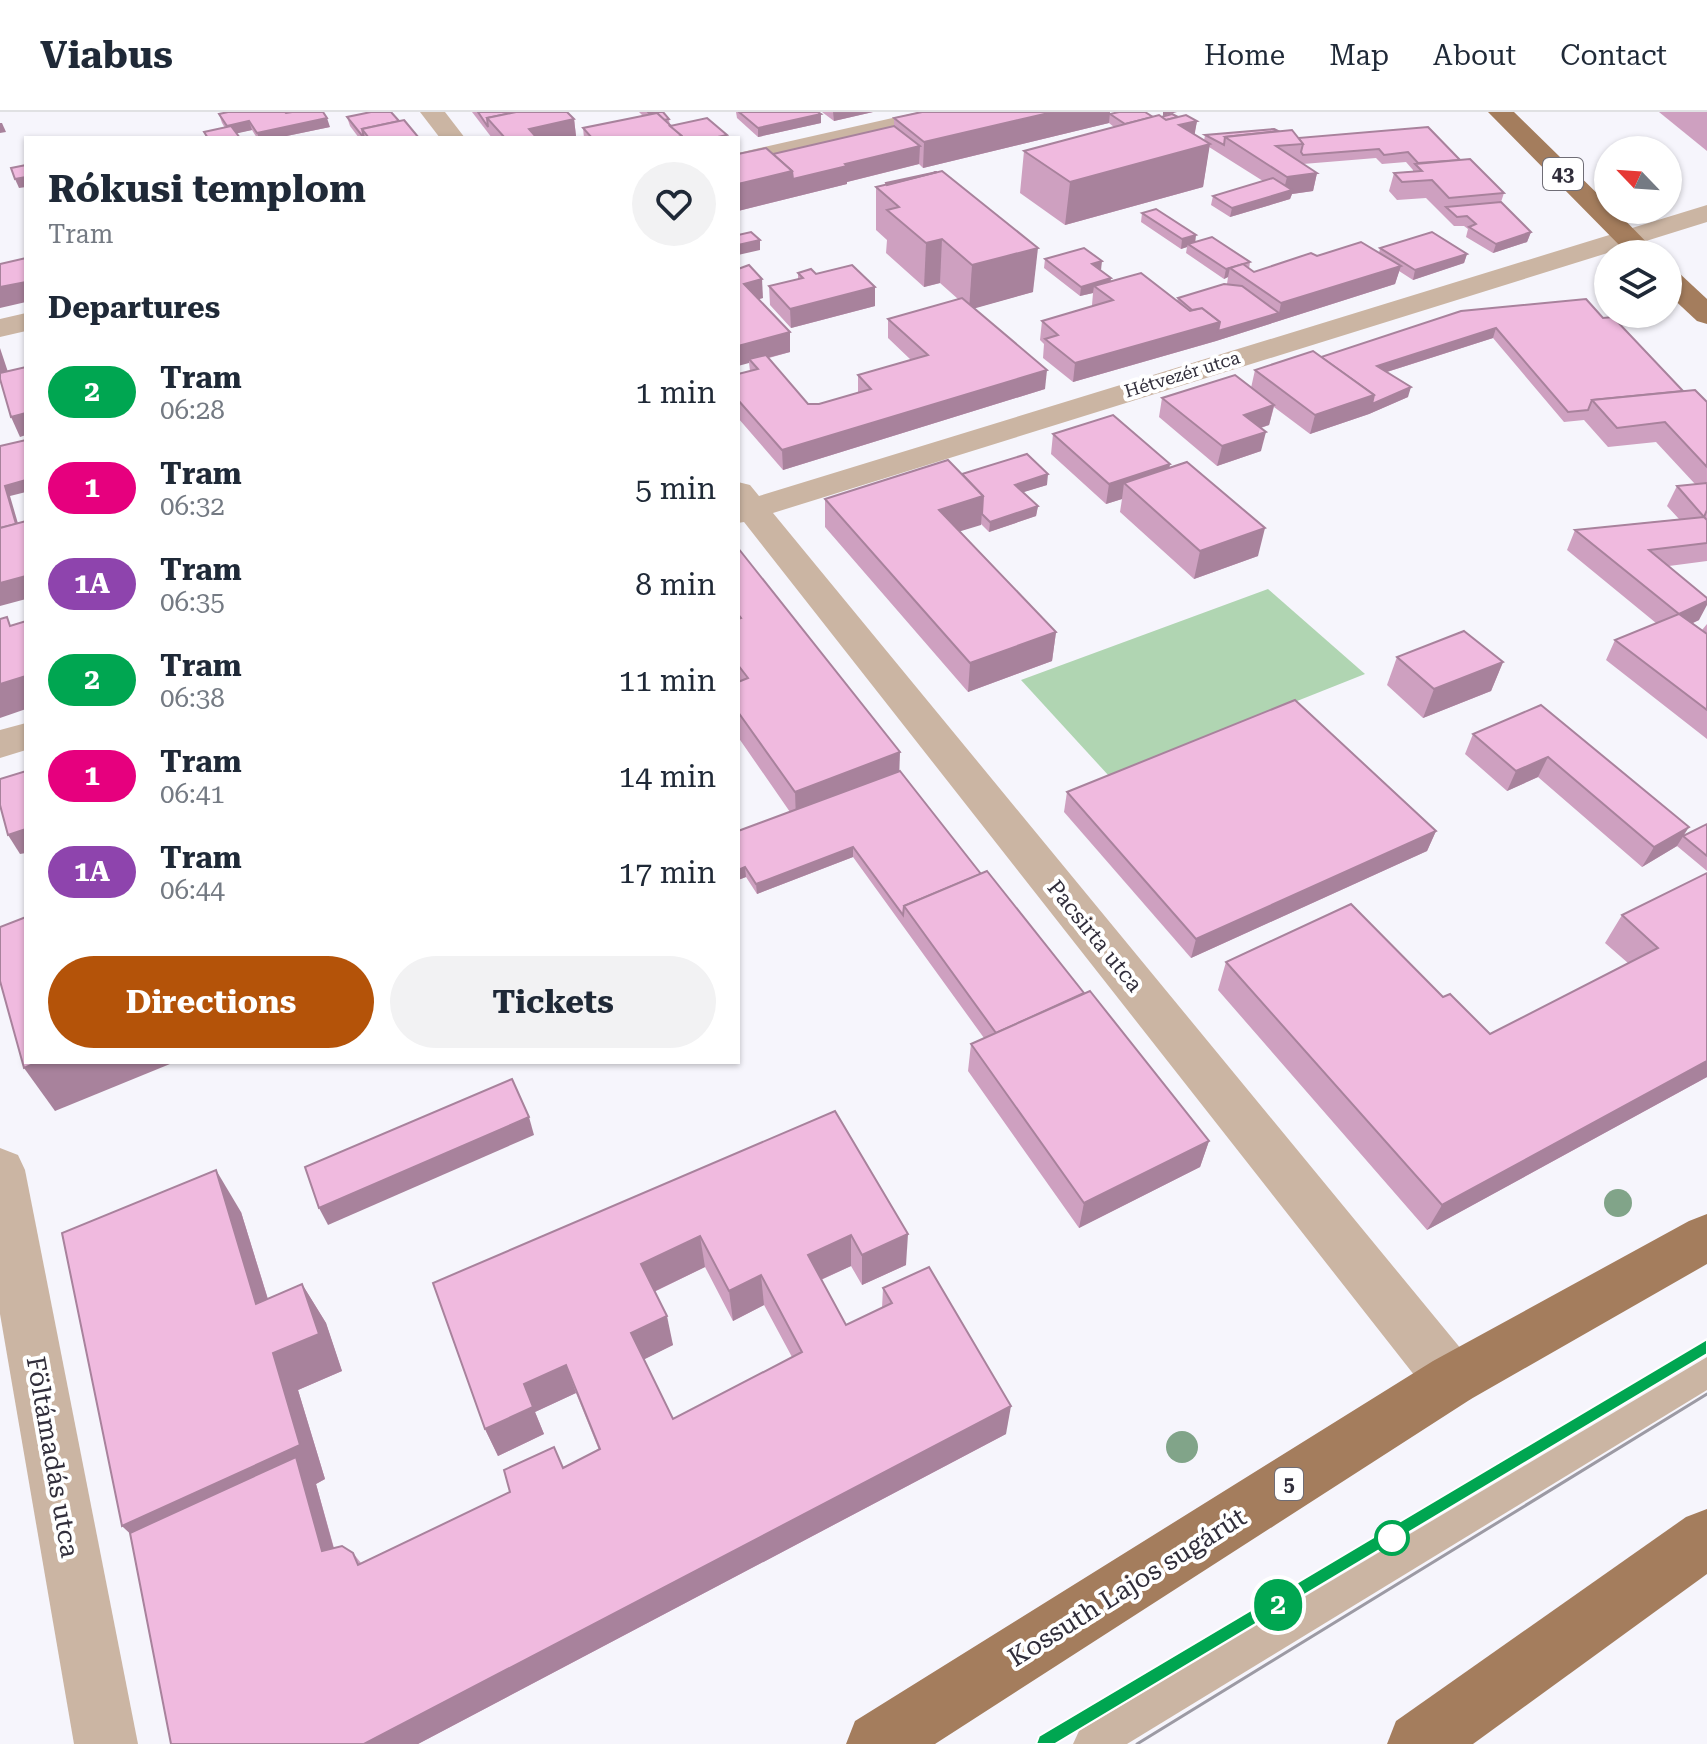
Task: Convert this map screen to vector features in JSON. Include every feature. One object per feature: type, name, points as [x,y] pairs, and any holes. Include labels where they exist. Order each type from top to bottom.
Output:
[{"type":"main road","name":"43","points":[[1500,112],[1630,240]]},
{"type":"main road","points":[[1682,291],[1707,315]]},
{"type":"main road","name":"Kossuth Lajos sugárút","points":[[878,1744],[1452,1380],[1707,1237]]},
{"type":"main road","points":[[1419,1744],[1707,1538]]},
{"type":"street","points":[[432,112],[451,136]]},
{"type":"street","points":[[740,161],[951,112]]},
{"type":"street","name":"Hétvezér utca","points":[[1646,240],[1707,213]]},
{"type":"street","name":"Hétvezér utca","points":[[742,505],[1594,257]]},
{"type":"street","points":[[0,328],[24,322]]},
{"type":"street","name":"Pacsirta utca","points":[[742,505],[1452,1380]]},
{"type":"street","points":[[0,744],[24,737]]},
{"type":"street","name":"Föltámadás utca","points":[[0,1170],[106,1744]]},
{"type":"lane","points":[[1092,1744],[1707,1372]]},
{"type":"green space","points":[[1268,589],[1365,674],[1109,776],[1021,680]]},
{"type":"building","points":[[323,112],[327,118],[257,133],[249,121],[227,126],[219,114]]},
{"type":"building","points":[[391,112],[399,121],[362,129],[362,136],[347,117]]},
{"type":"building","points":[[478,112],[516,112],[487,118],[488,127]]},
{"type":"building","points":[[516,112],[567,112],[574,119],[529,129],[535,136],[503,136],[487,118]]},
{"type":"building","points":[[648,112],[663,112],[669,119],[664,120],[657,113]]},
{"type":"building","points":[[739,112],[818,112],[821,114],[758,128]]},
{"type":"building","points":[[922,112],[1053,112],[924,142],[894,118]]},
{"type":"building","points":[[1145,112],[1153,117],[1125,124],[1110,114]]},
{"type":"building","points":[[657,113],[682,136],[590,136],[583,128]]},
{"type":"building","points":[[1172,114],[1178,117],[1166,120],[1161,117]]},
{"type":"building","points":[[1159,115],[1166,120],[1186,115],[1197,121],[1179,125],[1210,144],[1070,182],[1024,151]]},
{"type":"building","points":[[707,118],[727,135],[682,136],[670,126]]},
{"type":"building","points":[[404,120],[417,136],[367,136],[362,129]]},
{"type":"building","points":[[231,126],[238,136],[207,136],[204,132]]},
{"type":"building","points":[[894,126],[920,146],[793,179],[792,171],[773,154]]},
{"type":"building","points":[[1428,127],[1460,160],[1418,163],[1408,152],[1384,155],[1379,149],[1303,155],[1303,144],[1298,138]]},
{"type":"building","points":[[1292,130],[1303,144],[1276,146],[1317,173],[1287,177],[1225,137]]},
{"type":"building","points":[[1278,131],[1225,137],[1224,145],[1205,135]]},
{"type":"building","points":[[766,148],[792,171],[740,184],[740,154]]},
{"type":"building","points":[[1470,159],[1504,193],[1449,198],[1432,180],[1402,182],[1394,173],[1422,171],[1415,164]]},
{"type":"building","points":[[24,165],[24,177],[15,179],[11,168]]},
{"type":"building","points":[[942,171],[1038,248],[972,265],[942,239],[926,243],[887,210],[899,207],[876,187]]},
{"type":"building","points":[[937,172],[887,185],[886,183]]},
{"type":"building","points":[[1273,178],[1292,190],[1232,208],[1213,196]]},
{"type":"building","points":[[1501,202],[1531,232],[1496,244],[1469,227],[1476,224],[1467,216],[1457,217],[1446,207]]},
{"type":"building","points":[[1156,209],[1196,235],[1182,239],[1142,213]]},
{"type":"building","points":[[751,232],[760,240],[740,245],[740,235]]},
{"type":"building","points":[[1432,232],[1467,254],[1415,270],[1380,248]]},
{"type":"building","points":[[1212,237],[1250,262],[1226,269],[1188,244]]},
{"type":"building","points":[[1361,242],[1401,266],[1281,303],[1230,268],[1243,264],[1254,272],[1311,253],[1317,256]]},
{"type":"building","points":[[1084,248],[1102,261],[1092,264],[1111,278],[1081,287],[1045,259]]},
{"type":"building","points":[[24,258],[24,282],[0,287],[0,264]]},
{"type":"building","points":[[749,265],[762,279],[744,284],[790,332],[740,345],[740,268]]},
{"type":"building","points":[[852,265],[875,287],[790,309],[769,286],[803,278],[798,273],[811,269],[816,274]]},
{"type":"building","points":[[1141,273],[1190,311],[1202,308],[1220,322],[1075,363],[1045,339],[1058,335],[1042,321],[1113,300],[1094,286]]},
{"type":"building","points":[[1224,284],[1242,286],[1279,313],[1218,331],[1220,322],[1202,308],[1192,310],[1178,298]]},
{"type":"building","points":[[962,298],[1047,370],[782,450],[740,402],[740,374],[758,369],[749,359],[766,355],[808,404],[819,404],[871,389],[858,375],[928,355],[888,319]]},
{"type":"building","points":[[1586,299],[1594,308],[1594,328],[1623,328],[1683,391],[1592,400],[1588,410],[1568,412],[1496,328],[1377,366],[1411,387],[1372,404],[1374,395],[1321,357],[1461,311]]},
{"type":"building","points":[[1313,351],[1374,395],[1315,415],[1255,370]]},
{"type":"building","points":[[24,367],[24,414],[11,417],[0,373]]},
{"type":"building","points":[[1235,375],[1274,405],[1244,415],[1266,432],[1222,446],[1162,398]]},
{"type":"building","points":[[1695,390],[1707,402],[1707,467],[1665,422],[1617,428],[1592,400]]},
{"type":"building","points":[[1113,415],[1170,464],[1109,484],[1053,434]]},
{"type":"building","points":[[24,440],[24,481],[5,486],[16,524],[0,528],[0,446]]},
{"type":"building","points":[[1027,454],[1048,474],[1015,485],[1038,506],[990,522],[982,514],[983,496],[962,474]]},
{"type":"building","points":[[948,460],[983,496],[939,510],[1056,632],[970,663],[825,499]]},
{"type":"building","points":[[1187,462],[1265,528],[1200,551],[1124,483]]},
{"type":"building","points":[[1707,483],[1707,510],[1704,517],[1677,486]]},
{"type":"building","points":[[1704,517],[1707,520],[1707,543],[1649,550],[1707,598],[1707,601],[1679,614],[1575,530]]},
{"type":"building","points":[[24,522],[24,577],[0,583],[0,528]]},
{"type":"building","points":[[740,551],[900,752],[795,792],[740,715],[740,681],[748,678],[740,668]]},
{"type":"building","points":[[1679,614],[1707,634],[1707,710],[1615,640]]},
{"type":"building","points":[[7,617],[10,626],[24,622],[24,677],[0,684],[0,619]]},
{"type":"building","points":[[1464,631],[1503,662],[1434,689],[1397,657]]},
{"type":"building","points":[[1295,700],[1436,831],[1196,939],[1067,792]]},
{"type":"building","points":[[1541,705],[1689,827],[1654,847],[1548,757],[1516,771],[1473,734]]},
{"type":"building","points":[[900,771],[981,874],[904,906],[903,915],[853,847],[756,884],[745,867],[740,869],[740,830]]},
{"type":"building","points":[[24,772],[24,830],[8,835],[0,805],[0,779]]},
{"type":"building","points":[[1707,824],[1707,856],[1683,836]]},
{"type":"building","points":[[987,871],[1084,993],[996,1033],[904,906]]},
{"type":"building","points":[[1707,873],[1707,1061],[1442,1205],[1226,962],[1351,904],[1443,997],[1450,994],[1490,1034],[1658,948],[1622,915]]},
{"type":"building","points":[[24,918],[24,1064],[33,1064],[24,1068],[0,981],[0,927]]},
{"type":"building","points":[[1090,991],[1209,1141],[1084,1203],[971,1044]]},
{"type":"building","points":[[512,1079],[529,1117],[319,1208],[305,1167]]},
{"type":"building","points":[[835,1111],[908,1234],[862,1255],[851,1235],[808,1255],[846,1325],[892,1303],[883,1288],[929,1267],[1011,1406],[364,1744],[171,1744],[130,1533],[296,1457],[322,1551],[342,1546],[353,1553],[358,1565],[510,1492],[504,1470],[554,1447],[563,1468],[600,1449],[566,1365],[524,1384],[533,1407],[485,1429],[433,1283]],"holes":[[[700,1236],[729,1291],[761,1275],[802,1352],[673,1419],[631,1333],[667,1316],[641,1264]]]},
{"type":"building","points":[[216,1170],[256,1304],[302,1284],[319,1334],[273,1353],[300,1445],[122,1526],[62,1233]]},
{"type":"tram line","points":[[1047,1744],[1707,1348]]},
{"type":"tram line","name":"2","points":[[1047,1744],[1707,1348]]},
{"type":"tram line","points":[[1137,1744],[1707,1394]]}]
